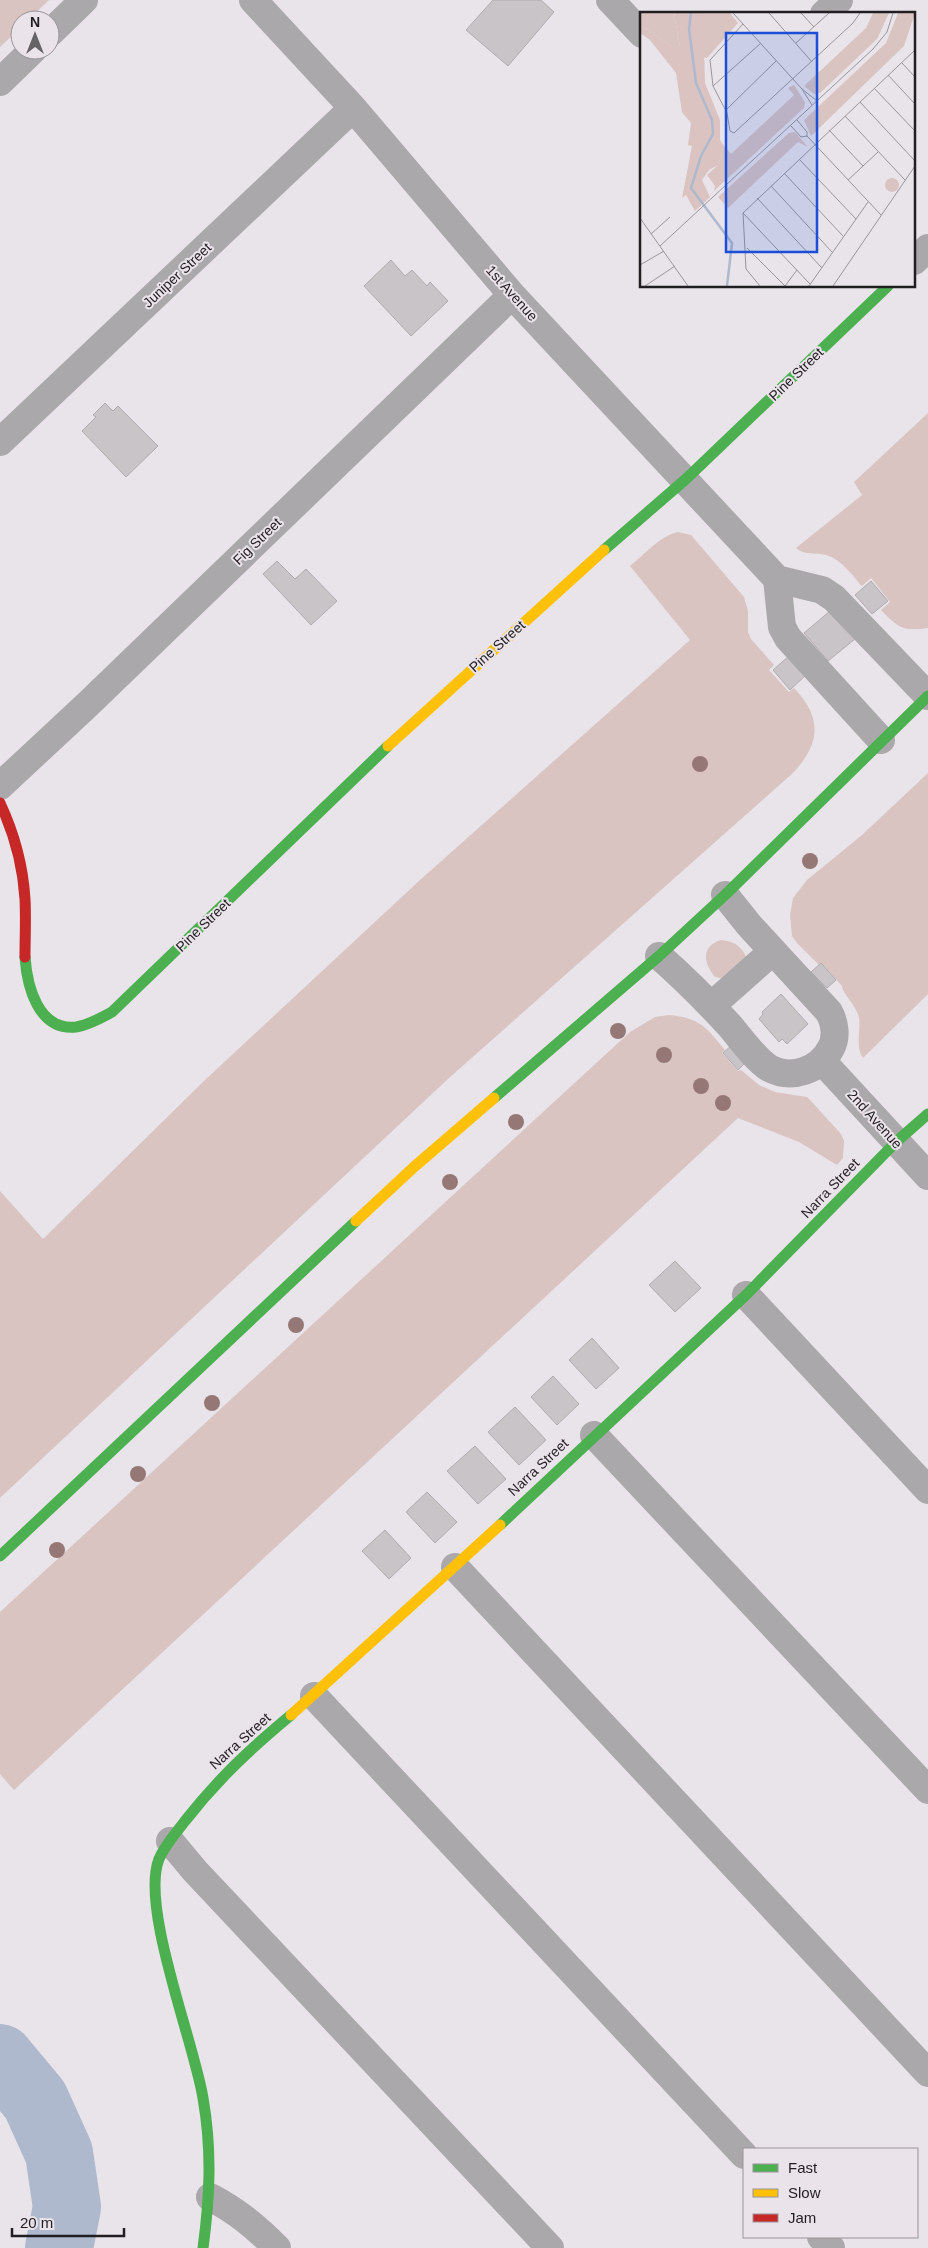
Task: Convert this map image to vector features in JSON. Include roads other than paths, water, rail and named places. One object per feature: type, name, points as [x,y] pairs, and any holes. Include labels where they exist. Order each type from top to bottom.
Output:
[{"type":"street","points":[[60,23],[84,0]]},
{"type":"street","name":"1st Avenue","points":[[253,0],[353,108],[512,295],[686,479],[777,580]]},
{"type":"street","points":[[610,0],[640,32]]},
{"type":"street","points":[[826,12],[839,0]]},
{"type":"street","points":[[0,82],[23,60]]},
{"type":"street","name":"Juniper Street","points":[[0,442],[353,108]]},
{"type":"street","points":[[916,259],[928,248]]},
{"type":"street","name":"Pine Street","points":[[0,803],[7,818],[17,855],[25,899],[26,957],[30,994],[42,1016],[59,1026],[78,1028],[112,1012],[415,720],[635,522],[686,479],[877,290]]},
{"type":"street","name":"Fig Street","points":[[0,786],[101,692],[512,295]]},
{"type":"street","points":[[0,1556],[414,1167],[659,956],[725,896],[881,740],[928,696],[834,598],[822,590],[777,580],[782,627],[788,638],[881,740]]},
{"type":"street","points":[[659,956],[711,1006],[767,1066],[788,1075],[800,1073],[822,1061],[834,1042],[833,1019],[829,1012],[725,896]]},
{"type":"street","points":[[711,1006],[773,951]]},
{"type":"street","name":"2nd Avenue","points":[[822,1061],[928,1176]]},
{"type":"street","name":"Narra Street","points":[[203,2248],[210,2197],[210,2152],[203,2095],[159,1927],[156,1874],[159,1859],[170,1841],[209,1790],[236,1762],[314,1696],[455,1567],[594,1435],[746,1295],[896,1142],[928,1114]]},
{"type":"street","points":[[746,1295],[928,1490]]},
{"type":"street","points":[[594,1435],[928,1790]]},
{"type":"street","points":[[455,1567],[928,2073]]},
{"type":"street","points":[[314,1696],[743,2154]]},
{"type":"street","points":[[170,1841],[202,1878],[550,2248]]},
{"type":"street","points":[[210,2197],[231,2208],[252,2224],[277,2248]]},
{"type":"street","points":[[822,2238],[831,2248]]},
{"type":"waterway","points":[[0,2058],[35,2100],[59,2153],[67,2207],[59,2248]]}]
